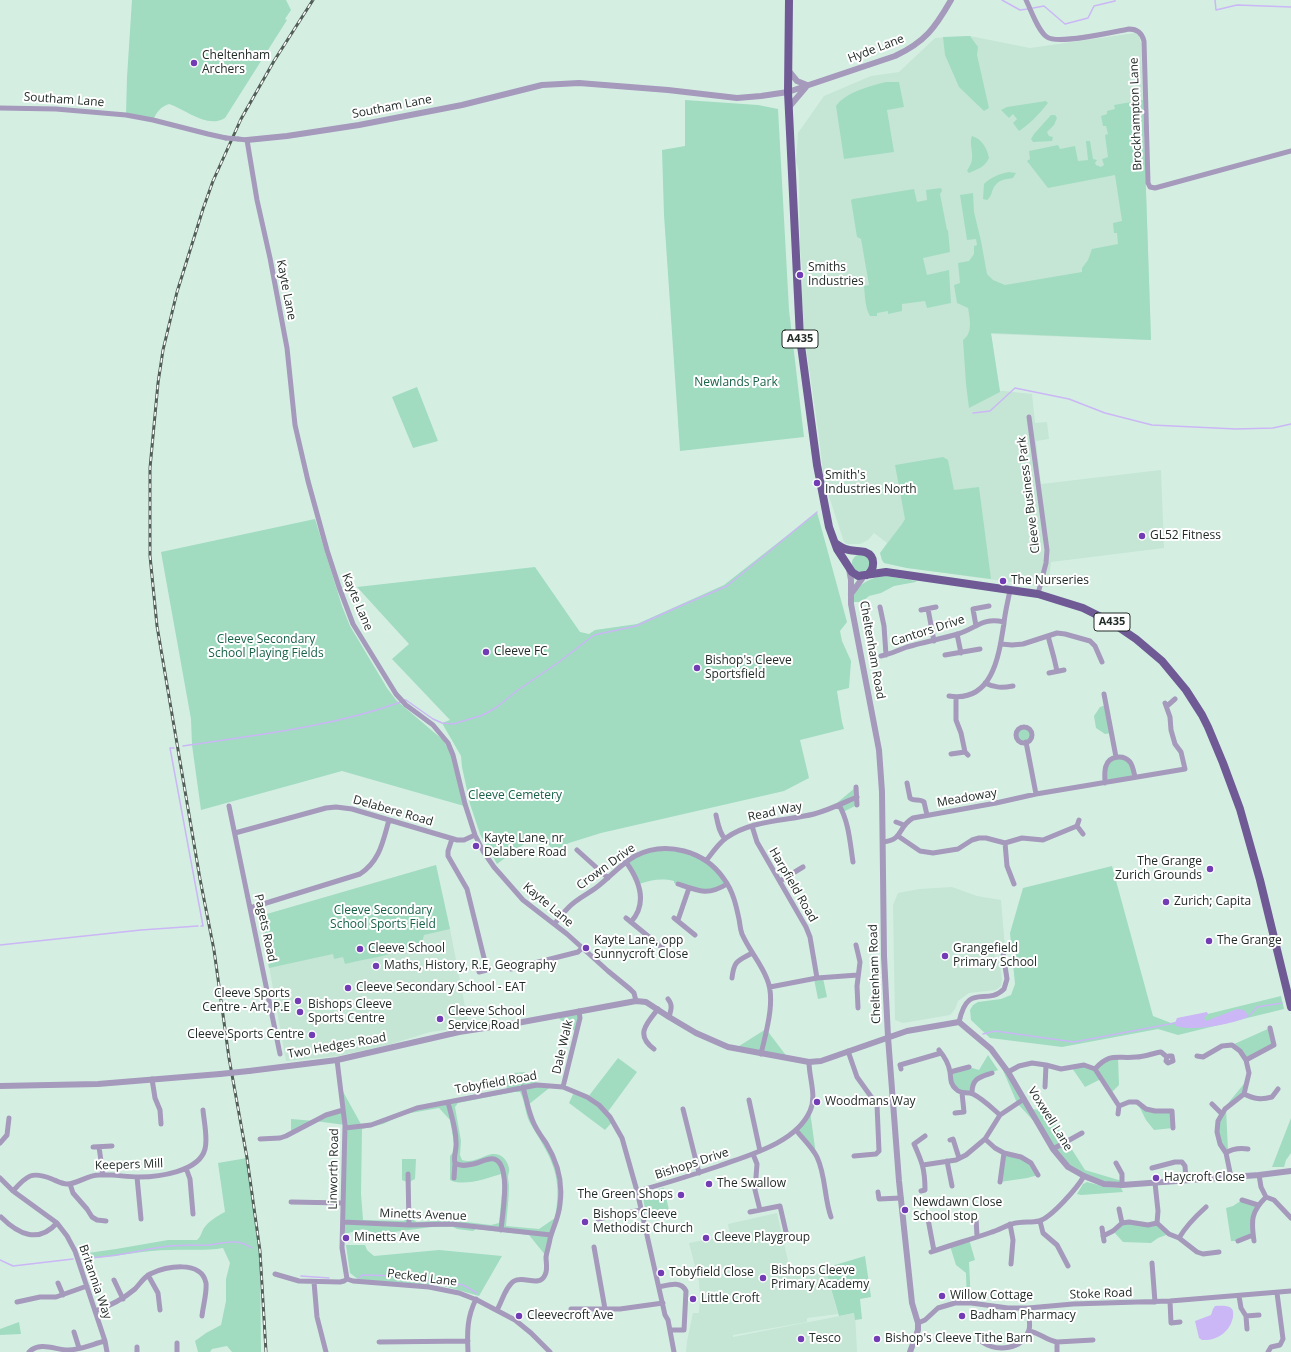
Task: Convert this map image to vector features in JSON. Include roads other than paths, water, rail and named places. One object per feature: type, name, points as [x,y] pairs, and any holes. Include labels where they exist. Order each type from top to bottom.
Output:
[{"type":"main road","name":"A435","points":[[789,0],[788,92],[800,338],[817,465],[829,527],[834,543],[849,568]]},
{"type":"main road","points":[[834,543],[847,550],[869,554],[873,560],[886,572]]},
{"type":"main road","points":[[860,552],[852,555],[849,562],[849,568],[856,575],[866,575],[872,569],[873,560]]},
{"type":"main road","name":"A435","points":[[866,575],[886,572],[1038,594],[1083,608],[1111,622],[1136,638],[1162,661],[1186,690],[1208,727],[1240,810],[1291,1007]]},
{"type":"street","name":"Hyde Lane","points":[[788,92],[895,56],[910,49],[929,34],[951,0]]},
{"type":"street","name":"Brockhampton Lane","points":[[1026,0],[1041,32],[1046,37],[1051,39],[1068,39],[1129,29],[1134,30],[1141,35],[1144,41],[1148,183],[1152,188],[1291,151]]},
{"type":"street","points":[[788,70],[798,81],[807,85],[789,107]]},
{"type":"street","name":"Southam Lane","points":[[0,108],[56,109],[126,115],[226,138],[247,140],[287,136],[359,125],[462,105],[542,84],[580,82],[737,98],[749,98],[788,92]]},
{"type":"street","name":"Kayte Lane","points":[[247,140],[257,200],[270,258],[287,348],[296,425],[308,481],[339,587],[353,624],[393,690],[402,701],[433,725],[448,743],[475,835],[483,851],[494,867],[514,891],[582,948],[608,972],[630,989],[634,993],[636,1000]]},
{"type":"street","name":"Cleeve Business Park","points":[[1029,417],[1047,550],[1046,563],[1038,594]]},
{"type":"street","name":"Cheltenham Road","points":[[849,568],[851,607],[879,750],[882,792],[884,956],[888,1036],[901,1198],[912,1303],[918,1323],[918,1330],[910,1352]]},
{"type":"street","name":"Cheltenham Road","points":[[851,594],[866,575]]},
{"type":"street","points":[[949,696],[956,698],[972,694],[985,683],[995,664],[1001,644],[1010,590]]},
{"type":"street","points":[[976,626],[973,609],[989,606]]},
{"type":"street","name":"Cantors Drive","points":[[880,607],[884,626],[884,656],[907,647],[957,634],[989,620],[1004,622]]},
{"type":"street","points":[[921,610],[936,607]]},
{"type":"street","points":[[928,609],[934,641]]},
{"type":"street","points":[[1001,644],[1023,644],[1057,633],[1065,634],[1088,640],[1094,644],[1102,662]]},
{"type":"street","points":[[957,634],[960,652]]},
{"type":"street","points":[[1048,636],[1056,671]]},
{"type":"street","points":[[945,655],[980,650]]},
{"type":"street","points":[[1049,673],[1064,670]]},
{"type":"street","points":[[985,683],[993,687],[1000,688],[1013,686]]},
{"type":"street","points":[[1104,694],[1116,757]]},
{"type":"street","points":[[951,754],[966,754],[962,733],[956,716],[956,698]]},
{"type":"street","name":"Meadoway","points":[[904,825],[913,818],[927,815],[996,803],[1036,794],[1185,769],[1181,752],[1175,744],[1166,705],[1175,699]]},
{"type":"street","points":[[1026,742],[1036,794]]},
{"type":"street","points":[[1105,782],[1106,766],[1110,760],[1116,757],[1121,757],[1128,760],[1131,764],[1135,777]]},
{"type":"street","points":[[907,784],[910,798],[913,800],[923,801],[925,803],[927,815]]},
{"type":"street","points":[[856,787],[857,805]]},
{"type":"street","name":"Read Way","points":[[706,861],[725,839],[739,831],[752,826],[815,814],[857,797]]},
{"type":"street","points":[[839,805],[847,824],[853,862]]},
{"type":"street","name":"Pagets Road","points":[[229,806],[280,1054]]},
{"type":"street","name":"Delabere Road","points":[[235,833],[331,807],[352,809],[452,839],[460,840],[475,835]]},
{"type":"street","points":[[716,815],[722,835],[725,839]]},
{"type":"street","points":[[250,908],[360,874],[373,863],[379,853],[389,820]]},
{"type":"street","points":[[898,836],[920,850],[929,853],[958,849],[972,840],[979,838],[1005,842],[1022,838],[1043,840],[1077,826],[1079,820]]},
{"type":"street","points":[[883,842],[891,841],[898,836],[904,825],[896,822]]},
{"type":"street","name":"Harpfield Road","points":[[752,826],[757,842],[808,932],[817,978]]},
{"type":"street","points":[[1077,826],[1083,834]]},
{"type":"street","points":[[452,839],[448,856],[467,889],[487,970],[479,972]]},
{"type":"street","points":[[1005,842],[1007,866],[1014,884]]},
{"type":"street","name":"Crown Drive","points":[[554,924],[568,907],[608,878],[626,862],[644,852],[665,849],[689,852],[706,861],[715,869],[727,884],[735,902],[741,933],[765,974],[770,987],[770,1002],[761,1054]]},
{"type":"street","points":[[577,850],[608,878]]},
{"type":"street","points":[[626,862],[637,879],[640,892],[639,907],[636,917],[631,922]]},
{"type":"street","points":[[780,881],[803,867]]},
{"type":"street","points":[[678,884],[709,892],[720,889],[727,884]]},
{"type":"street","points":[[689,888],[682,912],[676,919],[695,935]]},
{"type":"street","points":[[626,918],[665,950]]},
{"type":"street","points":[[856,945],[860,962],[857,986],[858,1008]]},
{"type":"street","points":[[511,969],[578,952],[582,948]]},
{"type":"street","points":[[732,978],[734,967],[737,962],[752,953]]},
{"type":"street","points":[[636,1000],[646,1002],[696,1033],[728,1047],[809,1062],[821,1061],[888,1036],[907,1031],[959,1022],[961,1010],[965,1003],[971,998],[996,995],[1004,989],[1007,979],[1003,953]]},
{"type":"street","points":[[770,987],[817,978],[858,974]]},
{"type":"street","points":[[668,999],[671,1003],[672,1009],[669,1017]]},
{"type":"street","name":"Two Hedges Road","points":[[0,1086],[98,1084],[220,1074],[337,1060],[459,1032],[636,1000]]},
{"type":"street","points":[[654,1049],[645,1041],[643,1034],[650,1019],[658,1009]]},
{"type":"street","name":"Dale Walk","points":[[563,1086],[580,1018],[579,1011]]},
{"type":"street","name":"Voxwell Lane","points":[[959,1022],[991,1049],[1008,1072],[1053,1149],[1068,1167],[1084,1176],[1104,1184],[1122,1185],[1259,1175],[1291,1171]]},
{"type":"street","points":[[1246,1060],[1274,1045],[1270,1028]]},
{"type":"street","points":[[1197,1056],[1203,1057],[1222,1046],[1232,1045],[1240,1051],[1246,1060],[1249,1073],[1244,1094],[1225,1109],[1218,1121],[1217,1132],[1220,1144],[1226,1153],[1231,1177]]},
{"type":"street","points":[[848,1051],[858,1077],[877,1105],[879,1137],[879,1152],[876,1154],[854,1156]]},
{"type":"street","points":[[901,1069],[900,1065],[940,1051],[950,1072],[952,1085],[956,1091],[962,1093],[972,1093],[1000,1115]]},
{"type":"street","points":[[1095,1069],[1103,1060],[1113,1057],[1137,1057],[1161,1052],[1166,1057]]},
{"type":"street","name":"Linworth Road","points":[[337,1060],[345,1128],[342,1248],[348,1279]]},
{"type":"street","name":"Bishops Drive","points":[[637,1191],[699,1173],[753,1154],[773,1145],[796,1130],[806,1118],[812,1106],[813,1097],[809,1062]]},
{"type":"street","points":[[1008,1072],[1020,1066],[1032,1063],[1061,1069],[1084,1065],[1095,1069],[1119,1106],[1118,1114]]},
{"type":"street","points":[[1045,1087],[1046,1065]]},
{"type":"street","points":[[950,1072],[969,1067]]},
{"type":"street","points":[[972,1093],[974,1082],[978,1078],[992,1073]]},
{"type":"street","points":[[152,1079],[155,1098],[160,1110],[161,1124]]},
{"type":"street","name":"Tobyfield Road","points":[[345,1128],[371,1125],[417,1108],[523,1087],[542,1085],[563,1086],[581,1093],[593,1101],[603,1109],[613,1121],[625,1144],[662,1303],[668,1320],[674,1352]]},
{"type":"street","points":[[497,1310],[513,1282],[522,1279],[537,1281],[544,1278],[546,1274],[546,1256],[551,1235],[558,1220],[561,1196],[560,1180],[553,1158],[532,1120],[523,1087]]},
{"type":"street","points":[[1244,1094],[1263,1100],[1272,1097],[1278,1088]]},
{"type":"street","points":[[955,1113],[964,1112],[962,1093]]},
{"type":"street","points":[[923,1164],[947,1161],[966,1155],[985,1140],[1000,1115],[1024,1099]]},
{"type":"street","points":[[749,1100],[760,1151]]},
{"type":"street","points":[[448,1102],[457,1150],[454,1160],[454,1178]]},
{"type":"street","points":[[1119,1106],[1129,1102],[1137,1102],[1146,1109],[1155,1111],[1172,1111],[1173,1128]]},
{"type":"street","points":[[1212,1104],[1222,1114]]},
{"type":"street","points":[[683,1109],[699,1173]]},
{"type":"street","name":"Keepers Mill","points":[[70,1184],[90,1176],[103,1175],[137,1177],[162,1175],[194,1165],[200,1160],[205,1149],[203,1110]]},
{"type":"street","points":[[260,1139],[280,1138],[286,1136],[326,1115],[343,1110]]},
{"type":"street","points":[[0,1143],[7,1135],[9,1118]]},
{"type":"street","points":[[796,1130],[816,1155],[823,1175],[826,1203],[831,1217]]},
{"type":"street","points":[[1053,1149],[1082,1133]]},
{"type":"street","points":[[921,1191],[925,1190],[925,1176],[923,1164],[914,1144],[925,1136]]},
{"type":"street","points":[[879,1137],[886,1137]]},
{"type":"street","points":[[950,1140],[953,1139],[960,1158]]},
{"type":"street","points":[[985,1140],[1004,1153],[1021,1157],[1031,1163],[1038,1175]]},
{"type":"street","points":[[93,1148],[112,1146]]},
{"type":"street","points":[[100,1147],[103,1175]]},
{"type":"street","points":[[1226,1153],[1237,1148],[1248,1148]]},
{"type":"street","points":[[1000,1182],[1004,1153]]},
{"type":"street","points":[[753,1154],[757,1164],[755,1186],[760,1210]]},
{"type":"street","points":[[455,1163],[459,1166],[492,1158],[497,1160],[501,1165],[505,1190],[501,1230]]},
{"type":"street","points":[[947,1161],[952,1186]]},
{"type":"street","points":[[1152,1168],[1175,1162],[1182,1162],[1185,1166],[1186,1180]]},
{"type":"street","points":[[1116,1163],[1122,1174],[1122,1185]]},
{"type":"street","points":[[186,1168],[190,1179],[193,1214]]},
{"type":"street","points":[[408,1174],[409,1225]]},
{"type":"street","points":[[13,1191],[25,1178],[35,1175],[41,1175],[70,1184],[73,1194],[87,1209],[92,1217],[97,1220],[106,1221]]},
{"type":"street","points":[[1259,1175],[1261,1187],[1266,1196],[1274,1200],[1291,1218]]},
{"type":"street","points":[[928,1219],[932,1251],[954,1245],[1010,1224],[1040,1221],[1069,1197],[1080,1184],[1084,1176]]},
{"type":"street","points":[[137,1177],[141,1219]]},
{"type":"street","name":"Britannia Way","points":[[0,1178],[13,1191],[57,1223],[67,1236],[75,1251],[105,1341],[107,1352]]},
{"type":"street","points":[[1155,1183],[1158,1211],[1157,1223]]},
{"type":"street","points":[[878,1192],[878,1199],[901,1198]]},
{"type":"street","points":[[1254,1241],[1252,1224],[1253,1213],[1266,1196]]},
{"type":"street","points":[[1242,1200],[1258,1205]]},
{"type":"street","points":[[291,1202],[343,1203]]},
{"type":"street","points":[[750,1212],[780,1206],[786,1232]]},
{"type":"street","points":[[1179,1238],[1188,1225],[1206,1207]]},
{"type":"street","points":[[1119,1209],[1122,1223]]},
{"type":"street","points":[[598,1219],[641,1210]]},
{"type":"street","points":[[1,1217],[15,1230],[29,1235],[36,1235],[46,1232],[57,1223]]},
{"type":"street","points":[[976,1218],[977,1236]]},
{"type":"street","points":[[1040,1221],[1043,1233],[1057,1245],[1068,1266]]},
{"type":"street","name":"Minetts Avenue","points":[[343,1222],[409,1225],[451,1224],[551,1235]]},
{"type":"street","points":[[1102,1228],[1104,1238],[1122,1223],[1129,1222],[1148,1225],[1157,1223]]},
{"type":"street","points":[[1157,1223],[1169,1234],[1179,1238],[1196,1252],[1203,1254],[1219,1252]]},
{"type":"street","points":[[1010,1224],[1013,1240],[1011,1264]]},
{"type":"street","points":[[1238,1241],[1253,1235]]},
{"type":"street","points":[[594,1247],[605,1309]]},
{"type":"street","points":[[1152,1263],[1156,1302]]},
{"type":"street","points":[[95,1311],[111,1306],[123,1299],[148,1275],[163,1269],[187,1267],[194,1268],[199,1271],[206,1284],[202,1316]]},
{"type":"street","name":"Pecked Lane","points":[[275,1274],[299,1281],[340,1282],[348,1279],[353,1281],[445,1289],[476,1299],[515,1320],[531,1333],[549,1352]]},
{"type":"street","points":[[148,1275],[158,1293],[160,1310]]},
{"type":"street","points":[[114,1280],[123,1299]]},
{"type":"street","points":[[314,1282],[317,1317],[326,1352]]},
{"type":"street","points":[[58,1284],[63,1295]]},
{"type":"street","points":[[659,1287],[679,1284],[683,1286],[686,1291],[684,1330],[670,1330]]},
{"type":"street","points":[[17,1302],[40,1297],[52,1298],[87,1286]]},
{"type":"street","name":"Stoke Road","points":[[918,1323],[925,1320],[938,1308],[955,1303],[980,1304],[1008,1308],[1028,1308],[1073,1304],[1156,1302],[1291,1291]]},
{"type":"street","points":[[1268,1352],[1271,1347],[1280,1345],[1283,1339],[1277,1293]]},
{"type":"street","points":[[1240,1296],[1241,1308],[1246,1316],[1247,1329]]},
{"type":"street","points":[[468,1352],[468,1324],[470,1311],[476,1299]]},
{"type":"street","points":[[1170,1301],[1171,1322],[1180,1322]]},
{"type":"street","points":[[571,1309],[620,1309],[662,1303]]},
{"type":"street","points":[[982,1342],[1002,1350],[1018,1344],[1029,1331],[1030,1326],[1028,1308]]},
{"type":"street","points":[[1246,1316],[1259,1315]]},
{"type":"street","points":[[1029,1331],[1038,1333],[1049,1341],[1093,1340]]},
{"type":"street","points":[[74,1332],[79,1348]]},
{"type":"street","points":[[29,1352],[34,1348],[44,1347],[73,1351],[105,1341]]},
{"type":"street","points":[[379,1342],[468,1341]]},
{"type":"street","points":[[1057,1342],[1058,1352]]},
{"type":"street","points":[[177,1343],[177,1352]]},
{"type":"waterway","points":[[1002,0],[1020,10],[1028,9]]},
{"type":"waterway","points":[[1033,8],[1044,6],[1065,24],[1088,18],[1094,6],[1115,0]]},
{"type":"waterway","points":[[1215,0],[1216,10],[1237,5],[1291,7]]},
{"type":"waterway","points":[[973,413],[990,411],[1015,388],[1069,399],[1105,413],[1152,425],[1236,429],[1273,428],[1291,424]]},
{"type":"waterway","points":[[404,700],[433,719],[442,723],[453,724],[483,715],[497,707],[594,635],[636,626],[727,586],[817,512]]},
{"type":"waterway","points":[[183,746],[266,734],[321,724],[375,711],[401,702]]},
{"type":"waterway","points":[[174,748],[170,748],[203,926],[201,926]]},
{"type":"waterway","points":[[0,945],[141,930],[198,926]]},
{"type":"waterway","points":[[1249,1016],[1257,1007],[1282,1003]]},
{"type":"waterway","points":[[983,1034],[995,1031],[1074,1042],[1175,1023]]},
{"type":"waterway","points":[[85,1258],[115,1256],[179,1245],[208,1245],[236,1242],[252,1248]]},
{"type":"waterway","points":[[0,1260],[13,1266],[73,1259]]},
{"type":"waterway","points":[[359,1278],[362,1275],[397,1276],[463,1285],[477,1293]]},
{"type":"waterway","points":[[301,1276],[329,1278]]},
{"type":"railway","points":[[266,1352],[260,1251],[247,1158],[229,1058],[214,950],[200,879],[157,626],[150,556],[150,468],[158,383],[163,350],[177,292],[203,209],[213,181],[241,119],[274,61],[313,0]]},
{"type":"place","name":"Cheltenham Archers","points":[[194,63]]},
{"type":"place","name":"Smiths Industries","points":[[800,275]]},
{"type":"place","name":"Smith's Industries North","points":[[817,483]]},
{"type":"place","name":"GL52 Fitness","points":[[1142,536]]},
{"type":"place","name":"The Nurseries","points":[[1003,581]]},
{"type":"place","name":"Cleeve FC","points":[[486,652]]},
{"type":"place","name":"Bishop's Cleeve Sportsfield","points":[[697,668]]},
{"type":"place","name":"Kayte Lane, nr Delabere Road","points":[[476,846]]},
{"type":"place","name":"The Grange Zurich Grounds","points":[[1210,869]]},
{"type":"place","name":"Zurich; Capita","points":[[1166,902]]},
{"type":"place","name":"The Grange","points":[[1209,941]]},
{"type":"place","name":"Kayte Lane, opp Sunnycroft Close","points":[[586,948]]},
{"type":"place","name":"Cleeve School","points":[[360,949]]},
{"type":"place","name":"Grangefield Primary School","points":[[945,956]]},
{"type":"place","name":"Maths, History, R.E, Geography","points":[[376,966]]},
{"type":"place","name":"Cleeve Secondary School - EAT","points":[[348,988]]},
{"type":"place","name":"Cleeve Sports Centre - Art, P.E","points":[[298,1001]]},
{"type":"place","name":"Bishops Cleeve Sports Centre","points":[[300,1012]]},
{"type":"place","name":"Cleeve School Service Road","points":[[440,1019]]},
{"type":"place","name":"Cleeve Sports Centre","points":[[312,1035]]},
{"type":"place","name":"Woodmans Way","points":[[817,1102]]},
{"type":"place","name":"Haycroft Close","points":[[1156,1178]]},
{"type":"place","name":"The Swallow","points":[[709,1184]]},
{"type":"place","name":"The Green Shops","points":[[681,1195]]},
{"type":"place","name":"Newdawn Close School stop","points":[[905,1210]]},
{"type":"place","name":"Bishops Cleeve Methodist Church","points":[[585,1222]]},
{"type":"place","name":"Minetts Ave","points":[[346,1238]]},
{"type":"place","name":"Cleeve Playgroup","points":[[706,1238]]},
{"type":"place","name":"Tobyfield Close","points":[[661,1273]]},
{"type":"place","name":"Bishops Cleeve Primary Academy","points":[[763,1278]]},
{"type":"place","name":"Willow Cottage","points":[[942,1296]]},
{"type":"place","name":"Little Croft","points":[[693,1299]]},
{"type":"place","name":"Cleevecroft Ave","points":[[519,1316]]},
{"type":"place","name":"Badham Pharmacy","points":[[962,1316]]},
{"type":"place","name":"Tesco","points":[[801,1339]]},
{"type":"place","name":"Bishop's Cleeve Tithe Barn","points":[[877,1339]]},
{"type":"park label","name":"Newlands Park","points":[[736,383]]},
{"type":"park label","name":"Cleeve Secondary School Playing Fields","points":[[266,647]]},
{"type":"park label","name":"Cleeve Cemetery","points":[[515,796]]},
{"type":"park label","name":"Cleeve Secondary School Sports Field","points":[[383,918]]}]
